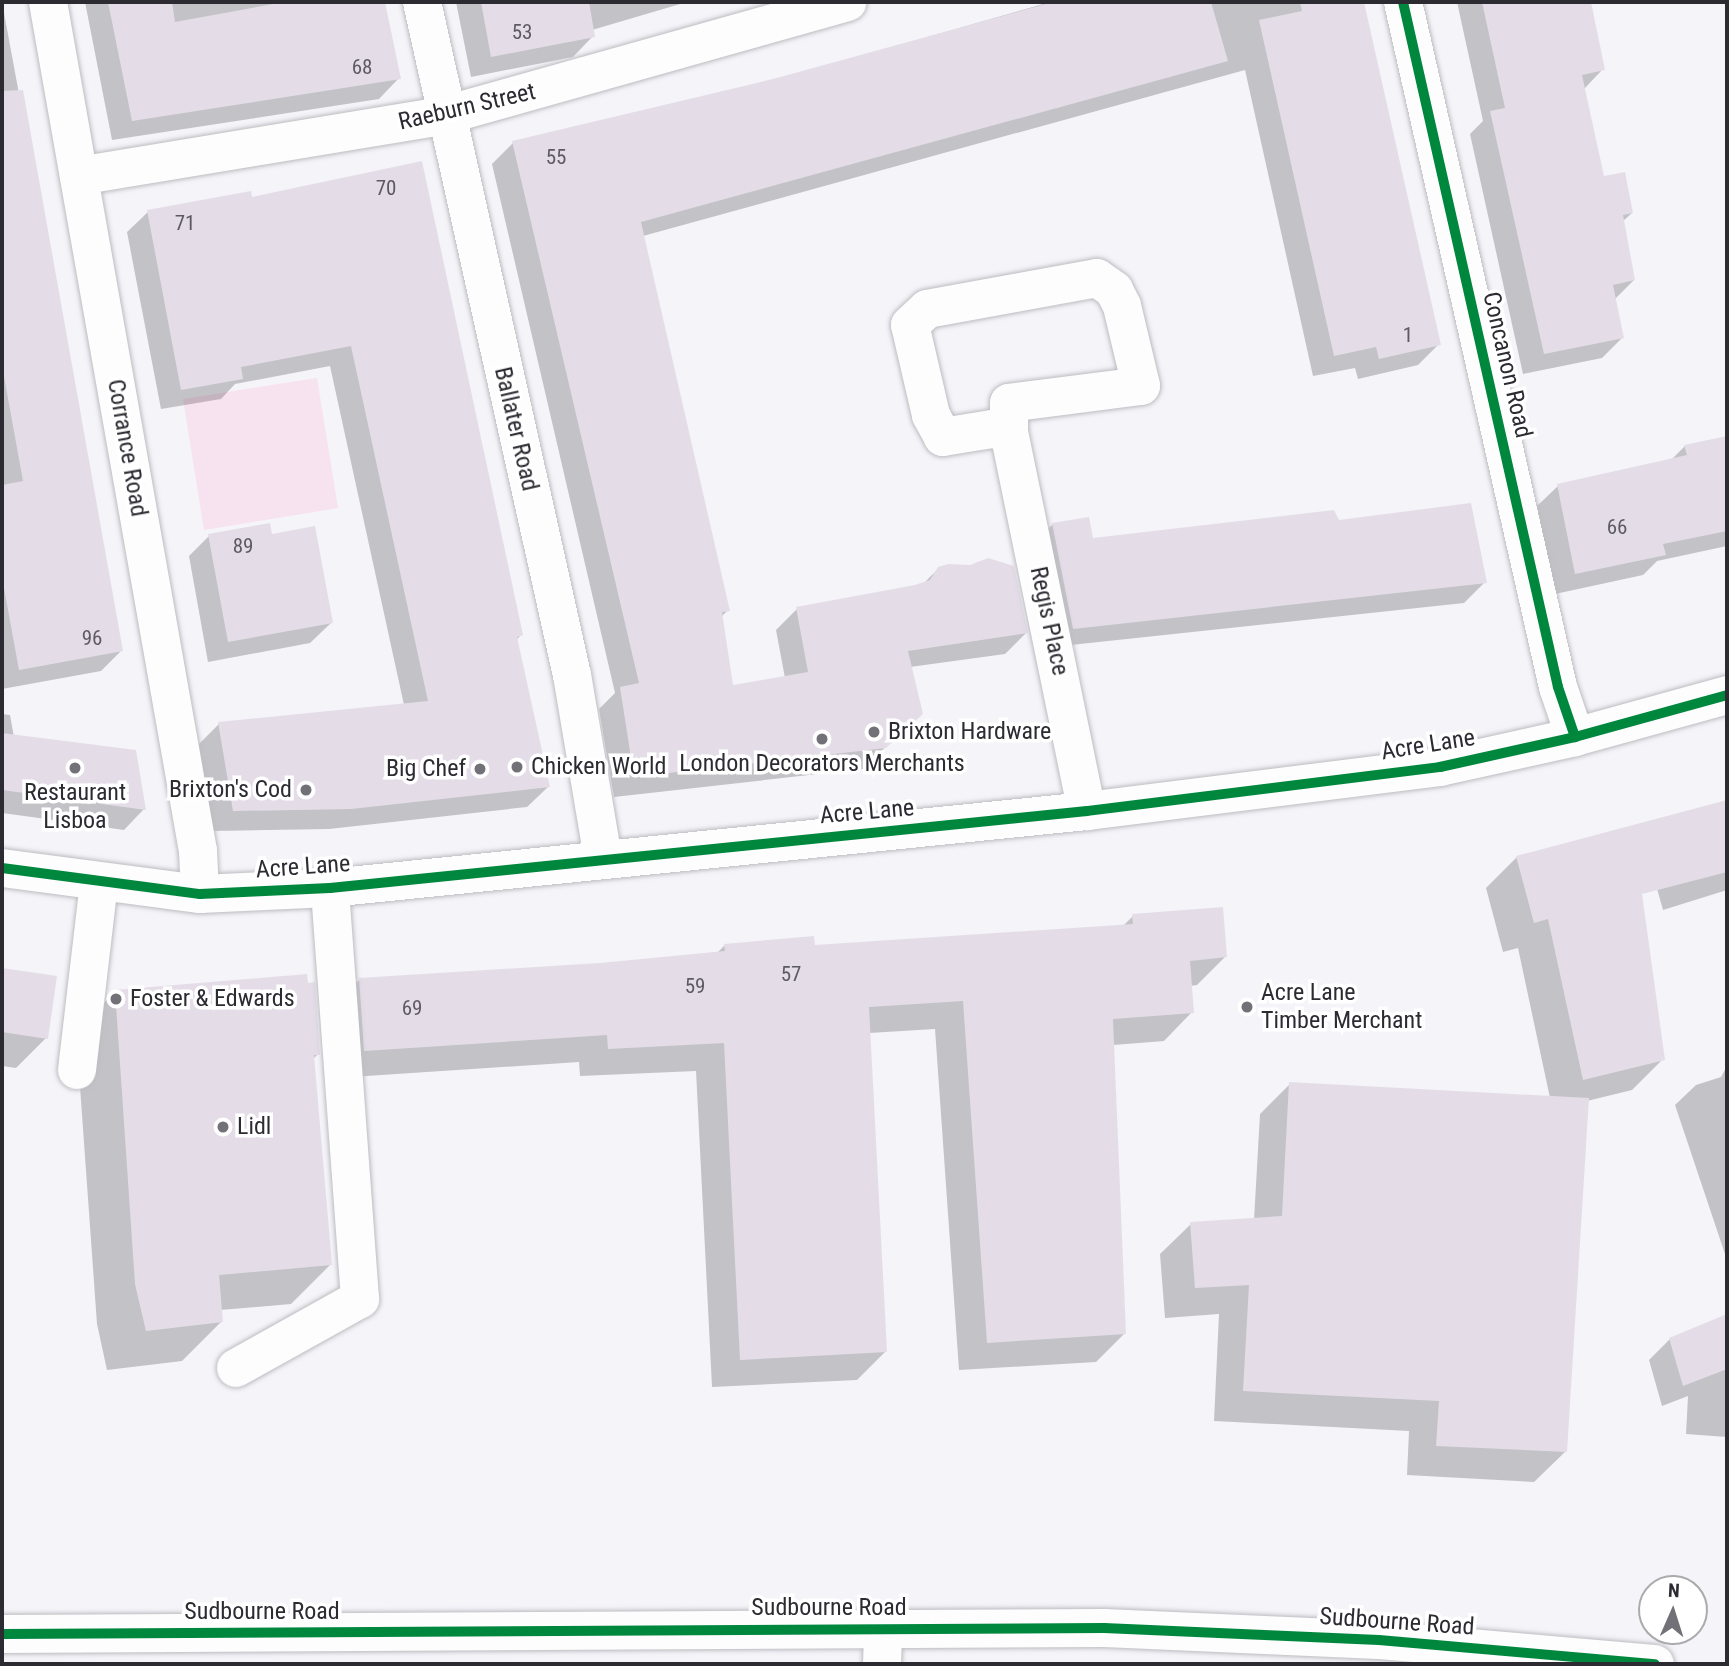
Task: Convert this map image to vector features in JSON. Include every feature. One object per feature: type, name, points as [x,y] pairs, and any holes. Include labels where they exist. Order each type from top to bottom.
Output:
[{"type":"street","name":"Corrance Road","points":[[48,2],[198,851],[200,894]]},
{"type":"street","name":"Ballater Road","points":[[422,2],[572,675],[603,858]]},
{"type":"street","name":"Raeburn Street","points":[[79,176],[446,115],[847,2]]},
{"type":"street","name":"Concanon Road","points":[[1403,2],[1558,687],[1575,737]]},
{"type":"street","points":[[1097,278],[1114,290],[1122,306],[1141,386],[1009,403],[1009,432],[992,429],[943,437],[931,415],[910,326],[927,309],[1097,278]]},
{"type":"street","name":"Regis Place","points":[[1009,432],[1087,811]]},
{"type":"street","name":"Acre Lane","points":[[2,868],[99,883],[200,894],[330,888],[603,858],[1087,811],[1440,767],[1575,737],[1727,695]]},
{"type":"street","points":[[77,1070],[99,883]]},
{"type":"street","points":[[236,1368],[360,1300],[330,888]]},
{"type":"street","name":"Sudbourne Road","points":[[2,1634],[883,1646],[1104,1628],[1379,1640],[1655,1664]]},
{"type":"shaded area","points":[[317,378],[338,508],[204,530],[183,399]]},
{"type":"building","points":[[108,2],[172,2],[175,22],[284,2],[385,2],[401,79],[132,121]]},
{"type":"building","points":[[481,2],[589,2],[595,37],[491,57]]},
{"type":"building","points":[[1053,2],[1211,2],[1228,61],[641,222],[730,611],[722,612],[733,685],[808,672],[796,607],[915,585],[930,580],[938,567],[948,564],[970,565],[988,558],[1014,566],[1028,633],[908,651],[923,714],[886,748],[634,777],[620,687],[639,683],[512,141],[773,79]]},
{"type":"building","points":[[1300,2],[1364,2],[1441,345],[1379,359],[1376,347],[1334,356],[1259,20],[1302,11]]},
{"type":"building","points":[[1482,2],[1591,2],[1605,70],[1582,75],[1604,176],[1625,172],[1633,213],[1623,215],[1635,280],[1613,285],[1624,338],[1544,354],[1490,111],[1505,108]]},
{"type":"building","points":[[23,90],[123,651],[19,670],[2,577],[2,485],[23,481],[2,365],[2,91]]},
{"type":"building","points":[[422,161],[523,635],[517,637],[550,787],[351,809],[233,811],[218,722],[428,701],[351,346],[241,367],[243,379],[181,390],[147,210],[251,191],[252,197]]},
{"type":"building","points":[[1727,436],[1727,531],[1663,544],[1666,555],[1575,574],[1557,484],[1687,455],[1684,445]]},
{"type":"building","points":[[1471,503],[1487,583],[1073,629],[1052,523],[1089,517],[1093,538],[1334,510],[1339,520]]},
{"type":"building","points":[[270,523],[272,534],[315,526],[333,623],[228,642],[208,534]]},
{"type":"building","points":[[2,733],[136,750],[146,810],[102,804],[102,796],[84,795],[83,801],[2,790]]},
{"type":"building","points":[[1727,800],[1727,872],[1642,894],[1665,1060],[1583,1080],[1548,919],[1534,923],[1516,856]]},
{"type":"building","points":[[1223,907],[1227,957],[1190,961],[1194,1013],[1113,1019],[1126,1334],[987,1343],[963,1001],[869,1007],[887,1352],[740,1360],[724,1043],[608,1049],[607,1035],[364,1051],[359,978],[600,963],[725,951],[724,944],[814,936],[815,945],[1133,924],[1132,914]]},
{"type":"building","points":[[2,968],[57,976],[48,1039],[2,1032]]},
{"type":"building","name":"Lidl","points":[[307,974],[308,983],[315,982],[320,1055],[314,1055],[332,1265],[219,1275],[223,1322],[146,1331],[135,1284],[115,990]]},
{"type":"building","points":[[1289,1082],[1589,1098],[1567,1452],[1436,1446],[1439,1401],[1243,1391],[1249,1285],[1195,1288],[1190,1222],[1282,1216]]},
{"type":"building","points":[[1727,1314],[1727,1369],[1683,1386],[1669,1338]]},
{"type":"cycle path","points":[[1403,2],[1558,687],[1575,737]]},
{"type":"cycle path","points":[[2,868],[200,894],[330,888],[1087,811],[1440,767],[1575,737],[1727,695]]},
{"type":"cycle path","points":[[2,1634],[1104,1628],[1379,1640],[1655,1664]]},
{"type":"place","name":"Brixton Hardware","points":[[874,732]]},
{"type":"place","name":"London Decorators Merchants","points":[[822,739]]},
{"type":"place","name":"Chicken World","points":[[517,767]]},
{"type":"place","name":"Restaurant Lisboa","points":[[75,768]]},
{"type":"place","name":"Big Chef","points":[[480,769]]},
{"type":"place","name":"Brixton's Cod","points":[[306,790]]},
{"type":"place","name":"Foster & Edwards","points":[[116,999]]},
{"type":"place","name":"Acre Lane Timber Merchant","points":[[1247,1007]]},
{"type":"place","name":"Lidl","points":[[223,1127]]}]
